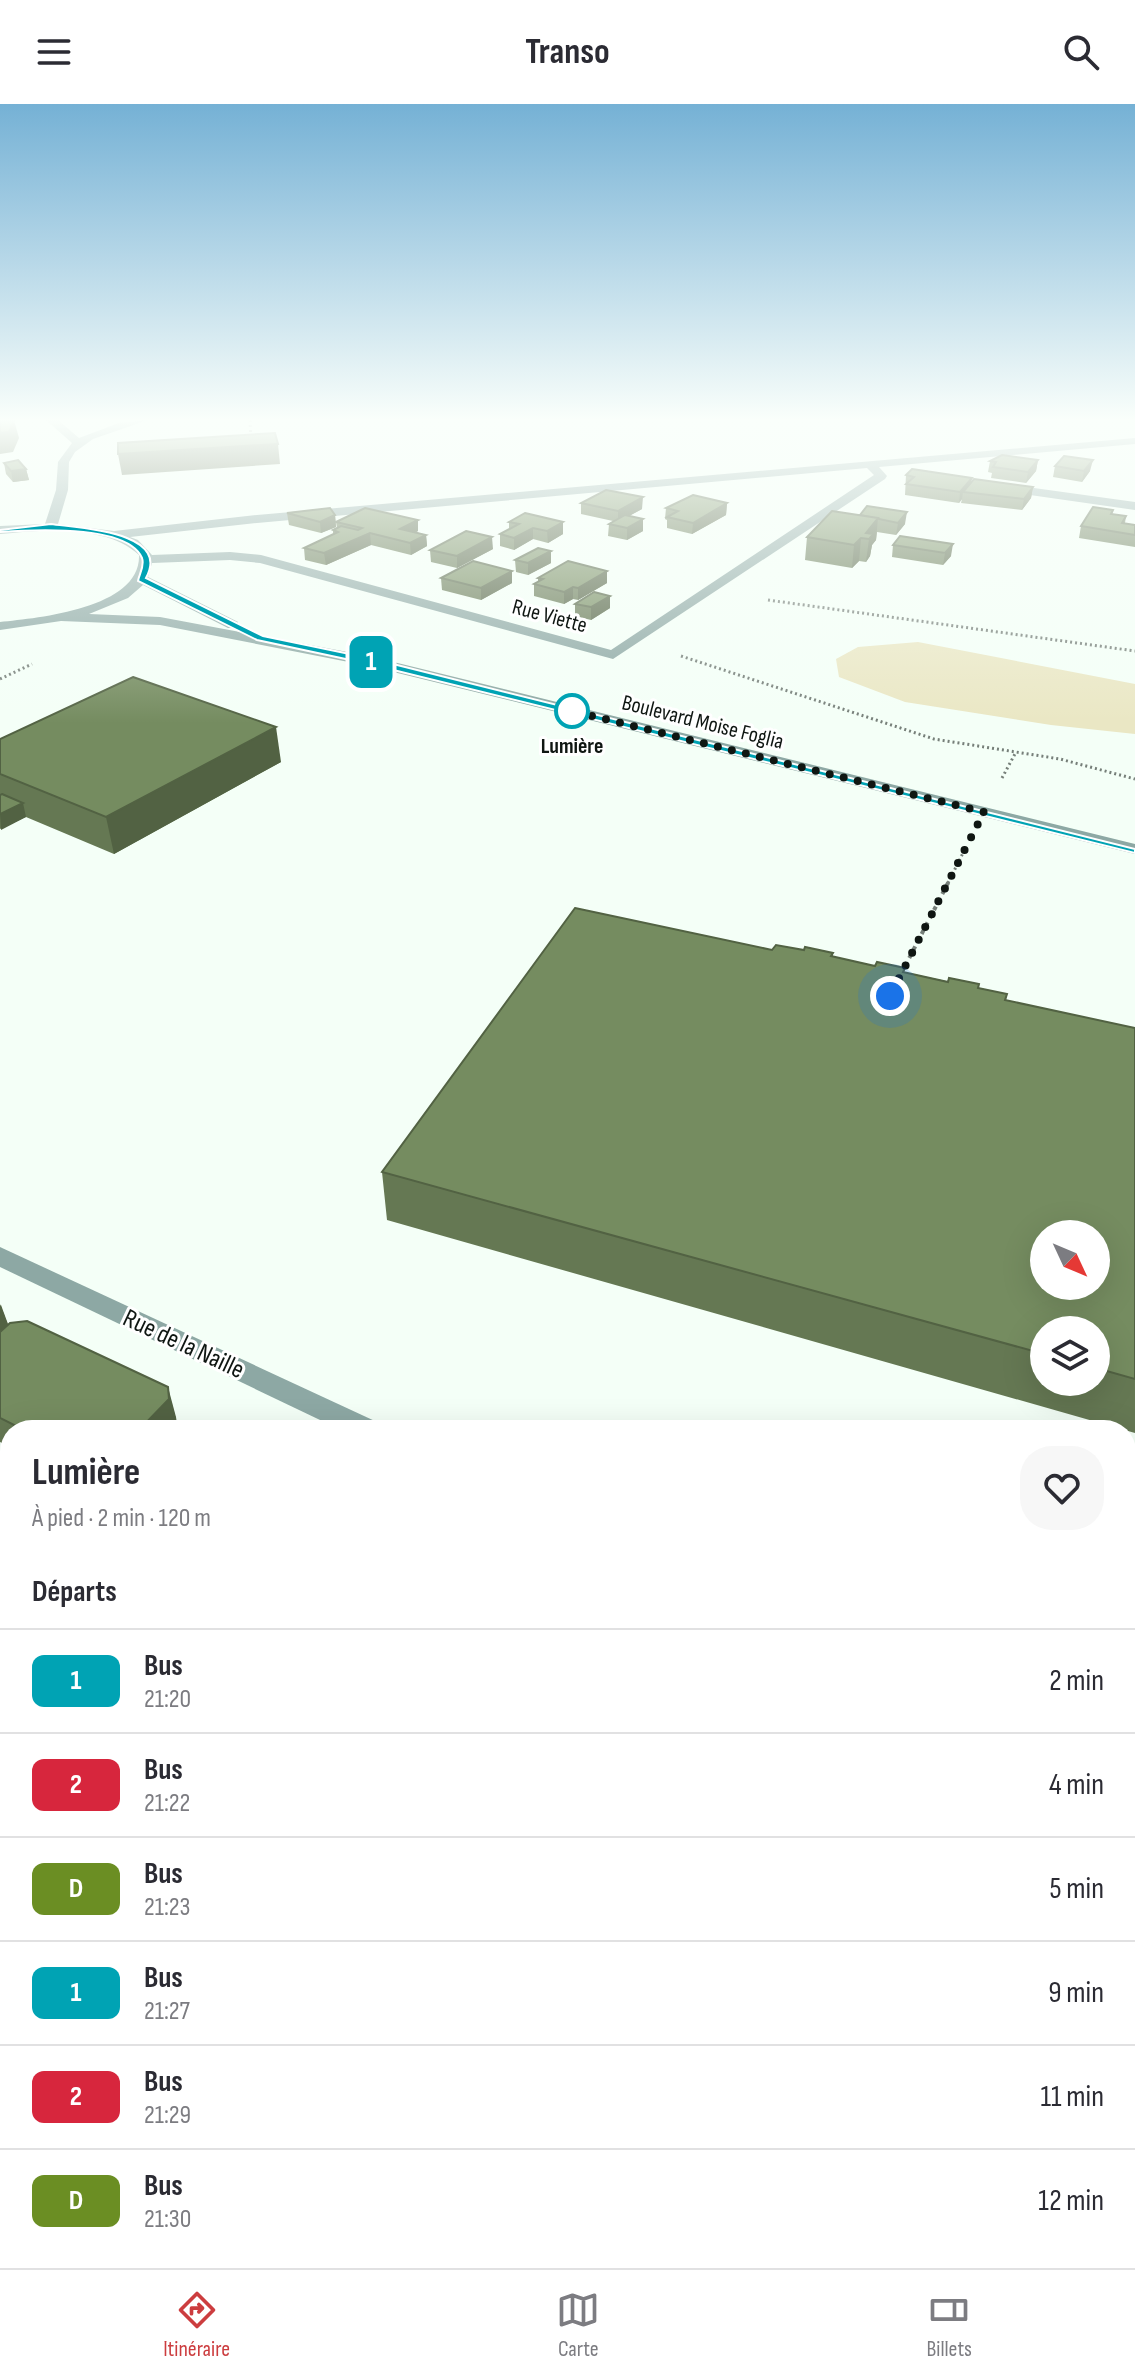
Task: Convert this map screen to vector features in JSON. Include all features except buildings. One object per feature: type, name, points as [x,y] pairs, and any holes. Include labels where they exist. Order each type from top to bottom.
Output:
[{"type":"street","points":[[51,526],[53,521]]},
{"type":"street","points":[[0,530],[51,526],[115,535],[239,521]]},
{"type":"street","points":[[147,558],[204,535],[250,521]]},
{"type":"street","name":"Rue Viette","points":[[147,558],[230,556],[261,559],[613,655],[814,521]]},
{"type":"street","points":[[0,626],[62,617],[111,600],[141,579],[147,568],[147,558],[136,545],[115,535]]},
{"type":"street","name":"Boulevard Moise Foglia","points":[[141,579],[260,638]]},
{"type":"street","name":"Boulevard Moise Foglia","points":[[62,617],[160,621],[369,661],[1135,849]]},
{"type":"street","points":[[0,635],[17,625]]},
{"type":"street","name":"Rue de la Naille","points":[[0,1256],[346,1420]]},
{"type":"path","points":[[706,593],[943,622],[1060,643],[1135,651]]},
{"type":"path","points":[[634,641],[934,739],[1060,759],[1135,779]]},
{"type":"path","points":[[896,984],[1016,752]]},
{"type":"shaded area","points":[[918,642],[1135,684],[1135,734],[1051,725],[905,702],[839,677],[836,659],[858,647]]},
{"type":"bus line","name":"1","points":[[0,530],[51,526],[115,535],[136,545],[146,558],[147,568],[141,579],[260,638],[369,661],[1135,849]]},
{"type":"place","name":"Lumière","points":[[572,711]]},
{"type":"route","points":[[572,711],[568,710],[984,812],[890,996]]}]
